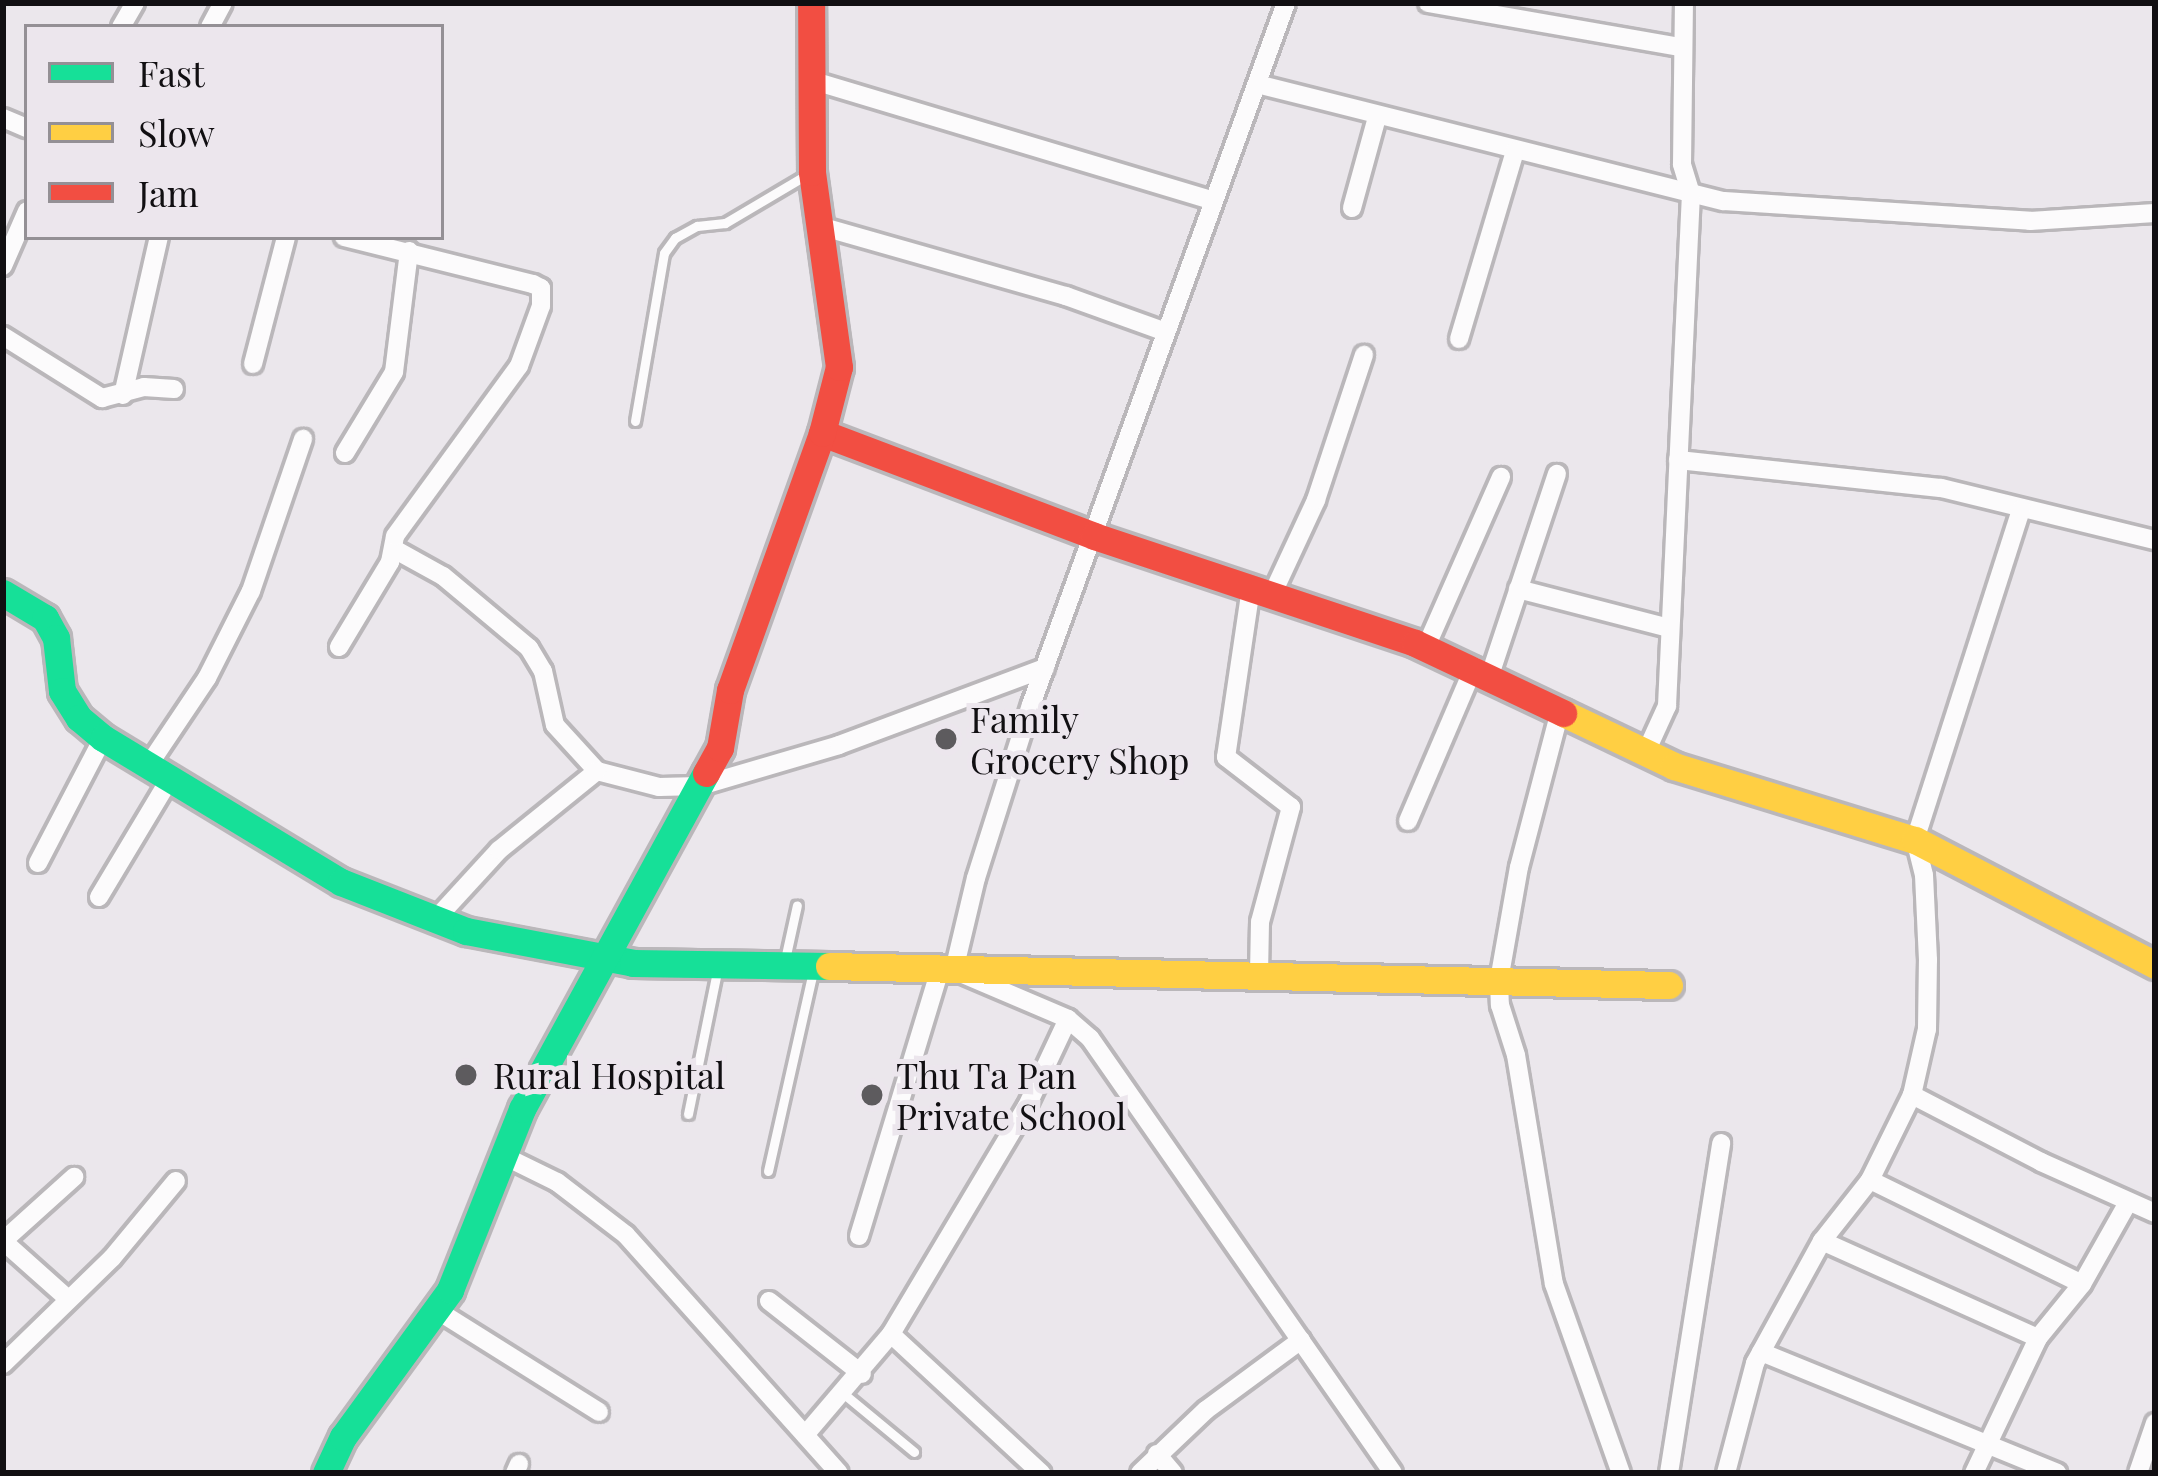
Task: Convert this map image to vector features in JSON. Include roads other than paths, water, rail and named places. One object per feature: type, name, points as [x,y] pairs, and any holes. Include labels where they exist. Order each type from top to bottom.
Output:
[{"type":"street","points":[[326,1473],[343,1437],[438,1311],[506,1157],[522,1109],[720,748],[738,668],[823,433],[839,367],[812,172],[811,3]]},
{"type":"street","points":[[860,1236],[1046,668],[1211,200],[1286,3]]},
{"type":"street","points":[[1428,3],[1680,47]]},
{"type":"street","points":[[1646,752],[1667,706],[1691,194],[1682,164],[1684,3]]},
{"type":"street","points":[[814,81],[1211,200]]},
{"type":"street","points":[[1257,85],[1691,194],[2030,221],[2155,213]]},
{"type":"street","points":[[1352,208],[1378,117]]},
{"type":"street","points":[[1460,338],[1516,151]]},
{"type":"street","points":[[3,266],[24,218]]},
{"type":"street","points":[[820,226],[1066,296],[1166,332]]},
{"type":"street","points":[[123,395],[158,240]]},
{"type":"street","points":[[254,364],[285,240]]},
{"type":"street","points":[[339,647],[394,549],[395,536],[519,366],[541,306],[541,288],[533,284],[402,246],[363,240]]},
{"type":"street","points":[[345,453],[394,372],[402,246]]},
{"type":"street","points":[[3,336],[102,398],[144,387],[174,389]]},
{"type":"street","points":[[1259,974],[1260,922],[1291,807],[1226,757],[1262,591],[1316,500],[1364,355]]},
{"type":"street","points":[[823,433],[1094,536],[1426,647],[1674,766],[1915,840],[2155,965]]},
{"type":"street","points":[[99,897],[251,591],[303,439]]},
{"type":"street","points":[[1678,460],[1942,488],[2155,540]]},
{"type":"street","points":[[1408,821],[1519,589],[1557,474]]},
{"type":"street","points":[[1426,647],[1501,477]]},
{"type":"street","points":[[1726,1473],[1761,1352],[1822,1241],[1870,1180],[1912,1095],[1927,1029],[1928,961],[1924,875],[1915,840],[2021,509]]},
{"type":"street","points":[[394,549],[443,576],[529,648],[543,671],[555,725],[597,771],[659,787],[700,787],[839,746],[1046,668]]},
{"type":"street","points":[[1519,589],[1670,628]]},
{"type":"street","points":[[3,592],[45,618],[56,638],[62,691],[79,718],[103,738],[341,882],[434,921],[605,959],[718,968],[947,967],[1669,985]]},
{"type":"street","points":[[1560,711],[1519,867],[1499,980],[1536,1158],[1554,1284],[1621,1473]]},
{"type":"street","points":[[38,863],[103,738]]},
{"type":"street","points":[[434,921],[499,850],[597,771]]},
{"type":"street","points":[[947,967],[1068,1019],[1107,1058],[1393,1473]]},
{"type":"street","points":[[806,1435],[862,1374],[890,1334],[1027,1106],[1068,1019]]},
{"type":"street","points":[[1912,1095],[2127,1204],[2155,1213]]},
{"type":"street","points":[[1670,1473],[1721,1143]]},
{"type":"street","points":[[506,1157],[557,1182],[626,1235],[839,1473]]},
{"type":"street","points":[[68,1299],[3,1241],[74,1177]]},
{"type":"street","points":[[1870,1180],[2081,1284]]},
{"type":"street","points":[[3,1364],[112,1258],[176,1181]]},
{"type":"street","points":[[1974,1473],[2038,1338],[2081,1284],[2127,1204]]},
{"type":"street","points":[[1822,1241],[2038,1338]]},
{"type":"street","points":[[769,1301],[862,1374]]},
{"type":"street","points":[[438,1311],[598,1412]]},
{"type":"street","points":[[890,1334],[1041,1473]]},
{"type":"street","points":[[1140,1473],[1206,1410],[1301,1340]]},
{"type":"street","points":[[1761,1352],[1986,1448],[2057,1473]]},
{"type":"street","points":[[2138,1473],[2155,1423]]},
{"type":"street","points":[[1156,1454],[1173,1473]]},
{"type":"lane","points":[[635,422],[664,254],[675,238],[697,226],[724,223],[812,172]]},
{"type":"lane","points":[[783,967],[797,905]]},
{"type":"lane","points":[[768,1171],[814,967]]},
{"type":"lane","points":[[688,1114],[718,968]]},
{"type":"lane","points":[[844,1394],[914,1452]]},
{"type":"place","name":"Family Grocery Shop","points":[[946,739]]},
{"type":"place","name":"Rural Hospital","points":[[466,1075]]},
{"type":"place","name":"Thu Ta Pan Private School","points":[[872,1095]]}]
